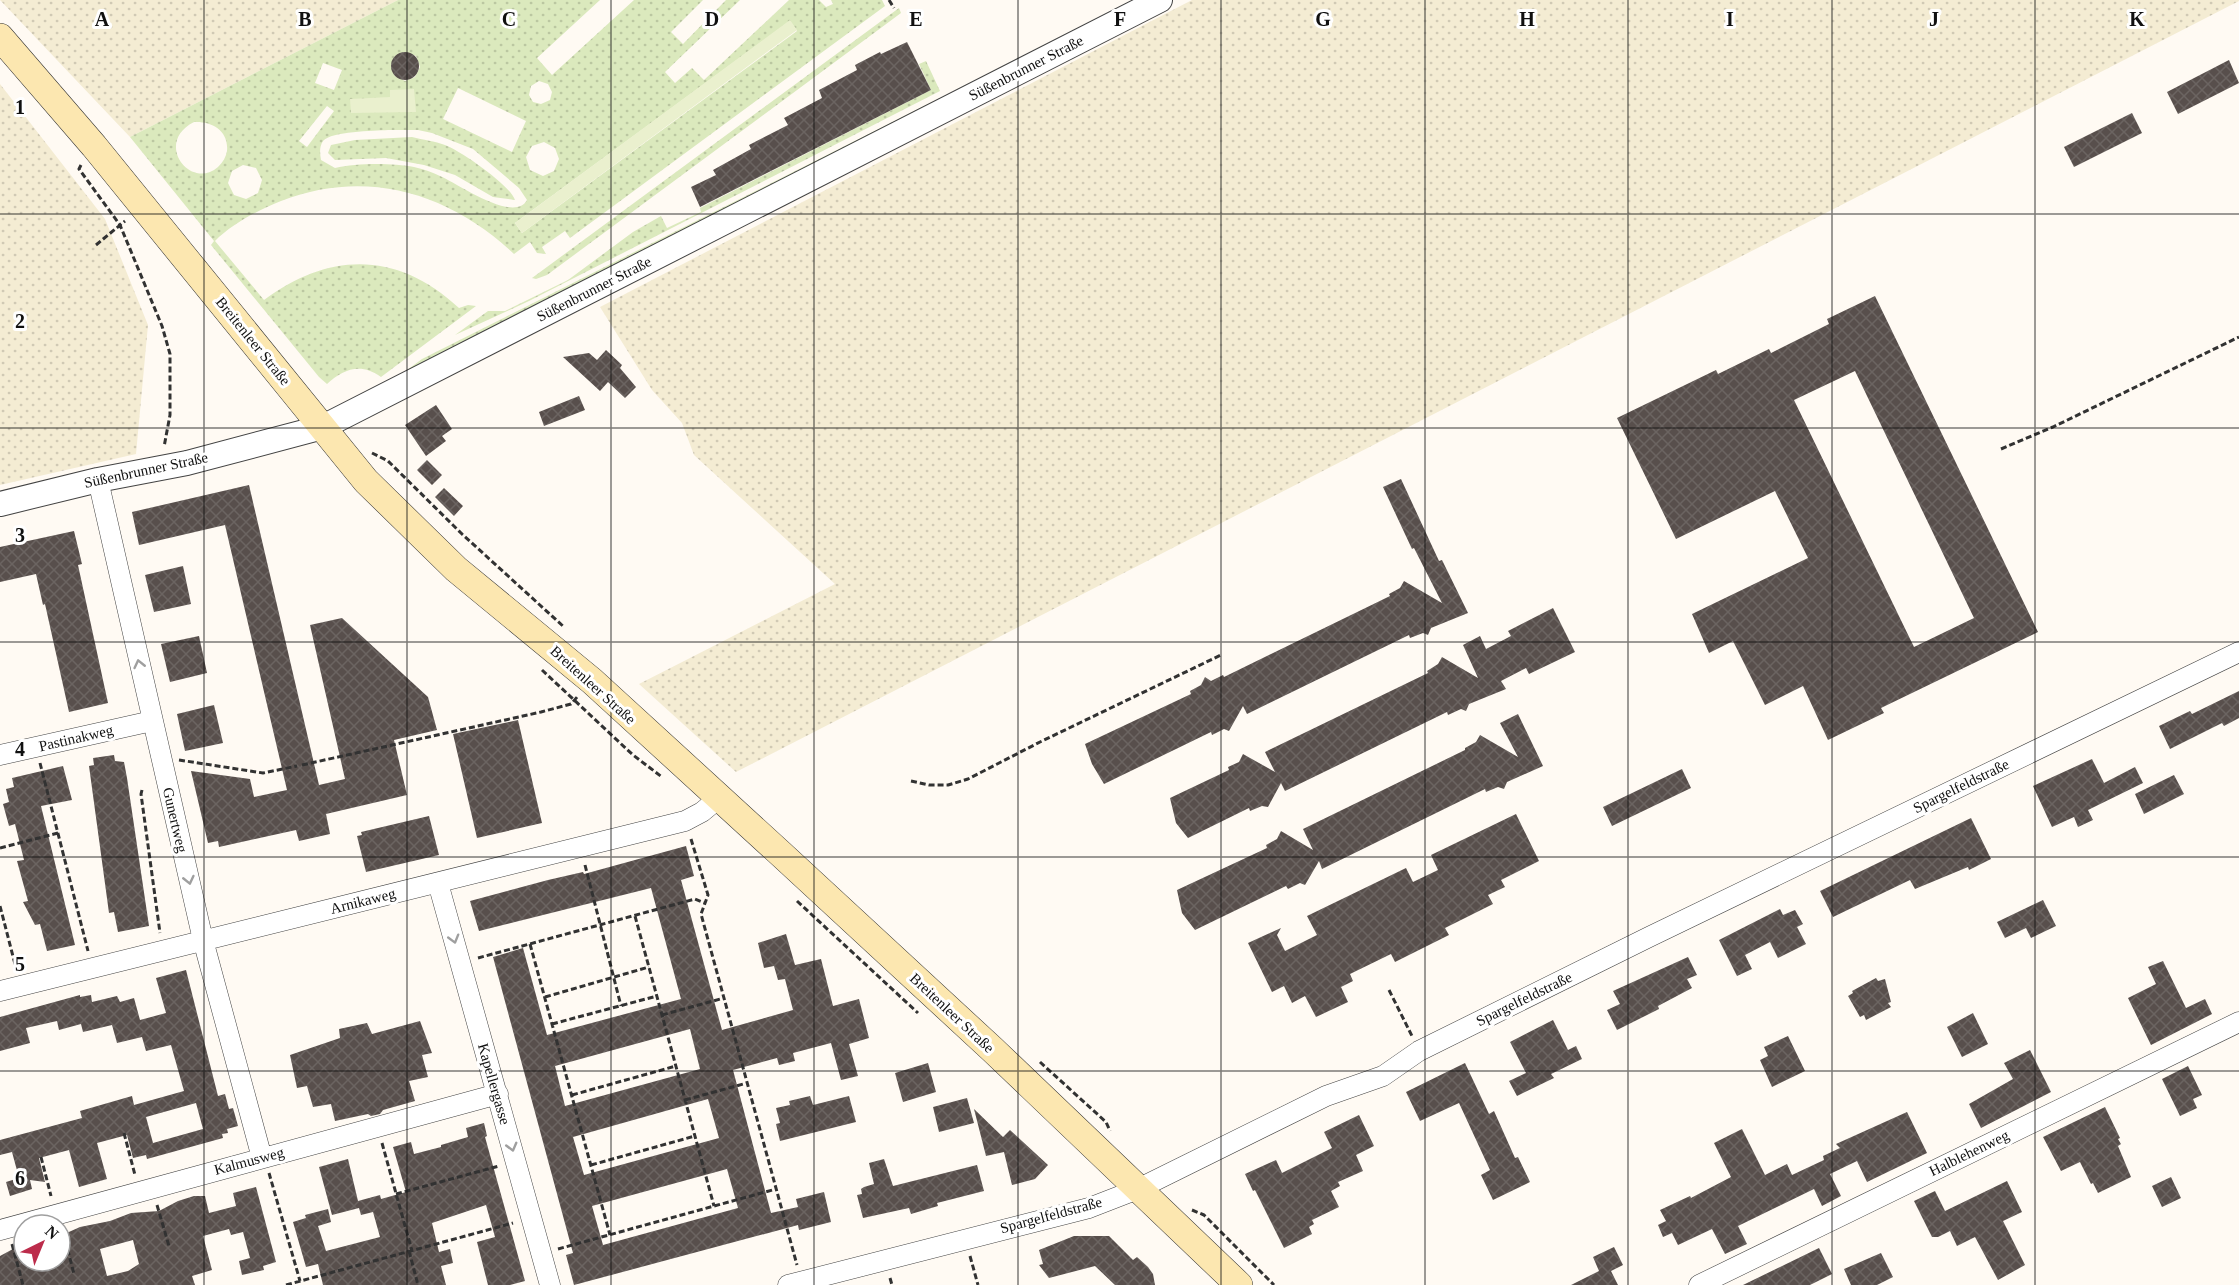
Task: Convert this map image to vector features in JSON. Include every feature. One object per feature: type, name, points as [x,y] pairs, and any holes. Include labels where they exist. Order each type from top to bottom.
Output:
[{"type":"main road","name":"Breitenleer Straße","points":[[0,37],[94,146],[366,481],[456,568],[592,681],[993,1050],[1239,1285]]},
{"type":"street","name":"Süßenbrunner Straße","points":[[0,504],[98,480],[159,469],[322,428],[1160,0]]},
{"type":"street","name":"Gunertweg","points":[[98,480],[203,940],[263,1157]]},
{"type":"street","name":"Spargelfeldstraße","points":[[795,1283],[1089,1208],[1138,1189],[1326,1096],[1383,1076],[1419,1051],[1659,932],[2239,652]]},
{"type":"street","name":"Pastinakweg","points":[[0,755],[152,721]]},
{"type":"street","name":"Arnikaweg","points":[[0,991],[685,821],[702,812],[719,798]]},
{"type":"street","name":"Kapellergasse","points":[[438,883],[550,1285]]},
{"type":"street","name":"Halblehenweg","points":[[1699,1285],[2239,1022]]},
{"type":"street","name":"Kalmusweg","points":[[61,1213],[498,1094]]},
{"type":"path","points":[[889,0],[894,8]]},
{"type":"path","points":[[96,245],[120,225],[162,326],[170,354],[170,415],[159,469]]},
{"type":"path","points":[[2001,449],[2053,427],[2239,337]]},
{"type":"path","points":[[365,450],[388,461],[462,534],[565,628]]},
{"type":"path","points":[[911,781],[929,785],[948,785],[968,779],[1221,655]]},
{"type":"path","points":[[302,765],[571,704],[592,681]]},
{"type":"path","points":[[36,747],[89,957]]},
{"type":"path","points":[[171,759],[263,773],[297,766]]},
{"type":"path","points":[[142,790],[161,940]]},
{"type":"path","points":[[688,831],[708,895],[701,914],[776,1189],[795,1283]]},
{"type":"path","points":[[0,848],[58,832]]},
{"type":"path","points":[[583,857],[621,1006]]},
{"type":"path","points":[[470,960],[695,899],[705,903]]},
{"type":"path","points":[[0,906],[18,975]]},
{"type":"path","points":[[635,916],[714,1206]]},
{"type":"path","points":[[530,944],[610,1235]]},
{"type":"path","points":[[544,997],[649,967]]},
{"type":"path","points":[[1389,990],[1419,1051]]},
{"type":"path","points":[[552,1024],[657,996]]},
{"type":"path","points":[[662,1015],[724,998]]},
{"type":"path","points":[[572,1095],[676,1066]]},
{"type":"path","points":[[685,1100],[747,1083]]},
{"type":"path","points":[[378,1126],[418,1285]]},
{"type":"path","points":[[124,1133],[169,1246]]},
{"type":"path","points":[[591,1165],[695,1136]]},
{"type":"path","points":[[263,1157],[305,1285]]},
{"type":"path","points":[[41,1158],[57,1213]]},
{"type":"path","points":[[396,1194],[508,1163]]},
{"type":"path","points":[[550,1251],[776,1189]]},
{"type":"path","points":[[1187,1208],[1204,1215],[1275,1285]]},
{"type":"path","points":[[286,1285],[523,1220]]},
{"type":"path","points":[[4,1229],[23,1285]]},
{"type":"path","points":[[969,1251],[978,1285]]},
{"type":"path","points":[[72,1267],[74,1274]]},
{"type":"shaded area","points":[[0,0],[398,0],[130,137]]},
{"type":"shaded area","points":[[1192,0],[2239,1],[736,772],[639,684],[835,584],[694,455],[682,423],[652,390],[600,307]]},
{"type":"shaded area","points":[[0,84],[105,219],[148,325],[136,454],[0,485]]},
{"type":"green space","points":[[398,0],[600,0],[537,58],[552,75],[634,0],[703,0],[671,32],[683,44],[726,0],[740,0],[665,72],[675,83],[692,68],[704,80],[789,0],[819,0],[826,7],[833,4],[831,0],[882,0],[885,6],[570,238],[565,231],[542,247],[546,254],[537,253],[530,242],[514,254],[489,233],[462,215],[405,192],[375,187],[345,187],[313,191],[281,201],[246,218],[215,241],[264,300],[289,284],[314,273],[339,266],[363,264],[388,268],[412,276],[436,289],[459,308],[468,305],[476,306],[381,377],[374,372],[352,369],[339,374],[327,384],[319,377],[211,245],[214,241],[130,137]],"holes":[[[790,21],[797,31],[522,233],[515,223]],[[406,52],[416,56],[420,67],[415,77],[405,81],[395,76],[391,66],[395,56]],[[323,63],[342,70],[334,90],[315,83]],[[539,81],[548,84],[552,92],[550,100],[541,104],[533,102],[529,95],[531,86]],[[458,88],[526,121],[512,152],[443,119]],[[327,106],[334,111],[307,147],[299,141]],[[194,122],[207,123],[222,132],[227,144],[227,153],[218,167],[208,173],[197,173],[188,169],[180,161],[176,152],[177,141],[182,131]],[[418,130],[473,149],[519,188],[527,200],[520,206],[498,205],[437,175],[414,167],[374,164],[335,168],[321,160],[323,141],[335,135],[363,131]],[[544,142],[555,148],[559,159],[554,171],[543,176],[530,170],[526,157],[532,146]],[[243,165],[256,168],[262,180],[258,193],[246,199],[234,195],[228,183],[232,171]]]},
{"type":"green space","points":[[899,8],[901,13],[547,275],[532,278]]},
{"type":"green space","points":[[790,20],[797,30],[522,233],[515,223]]},
{"type":"green space","points":[[926,61],[940,91],[529,301],[455,335],[488,311],[505,311],[568,280],[633,232],[661,216],[667,228],[701,212],[700,208],[931,90],[919,64]]},
{"type":"green space","points":[[414,89],[416,112],[351,113],[350,99],[390,97],[390,90]]},
{"type":"green space","points":[[940,98],[938,102],[376,393],[422,359]]},
{"type":"green space","points":[[412,137],[441,144],[462,154],[495,178],[515,200],[493,197],[455,175],[424,165],[386,158],[335,160],[328,153],[331,145],[355,140]]},
{"type":"building","points":[[907,42],[931,90],[700,207],[691,187],[716,175],[713,170],[751,149],[749,145],[788,125],[784,118],[822,98],[819,90],[857,70],[855,65]]},
{"type":"building","points":[[405,52],[415,56],[419,66],[415,76],[405,80],[395,76],[391,66],[395,56]]},
{"type":"building","points":[[2229,60],[2239,83],[2178,114],[2167,92]]},
{"type":"building","points":[[2132,113],[2142,133],[2074,167],[2064,147]]},
{"type":"building","points":[[1875,296],[2038,632],[1881,708],[1884,713],[1828,740],[1803,686],[1765,705],[1733,641],[1709,653],[1692,614],[1808,558],[1775,491],[1676,539],[1617,418],[1716,370],[1718,374],[1769,349],[1771,353],[1829,324],[1827,319]],"holes":[[[1855,371],[1974,618],[1914,647],[1794,400]]]},
{"type":"building","points":[[606,350],[622,365],[620,368],[636,387],[625,398],[608,382],[600,391],[563,357],[589,353],[597,360]]},
{"type":"building","points":[[579,396],[585,410],[544,426],[539,412]]},
{"type":"building","points":[[436,405],[452,429],[442,436],[446,441],[426,456],[405,425]]},
{"type":"building","points":[[427,460],[442,475],[432,485],[417,470]]},
{"type":"building","points":[[1401,479],[1439,561],[1442,560],[1468,613],[1431,628],[1428,635],[1423,633],[1410,638],[1409,635],[1247,714],[1243,706],[1229,731],[1224,729],[1212,735],[1211,732],[1104,784],[1092,764],[1085,744],[1191,694],[1190,691],[1201,685],[1205,677],[1211,681],[1223,675],[1224,677],[1390,596],[1389,594],[1400,588],[1404,581],[1442,603],[1414,548],[1412,549],[1383,487]]},
{"type":"building","points":[[249,485],[319,785],[345,779],[310,625],[342,618],[428,697],[437,730],[394,740],[407,795],[326,814],[330,834],[299,841],[296,830],[219,847],[218,841],[208,843],[191,771],[250,779],[254,797],[287,790],[225,525],[139,545],[132,512]]},
{"type":"building","points":[[444,488],[463,506],[454,516],[435,497]]},
{"type":"building","points":[[74,531],[82,564],[78,565],[108,703],[69,712],[36,574],[0,582],[0,547]]},
{"type":"building","points":[[183,566],[191,604],[154,612],[145,575]]},
{"type":"building","points":[[1553,608],[1575,652],[1529,674],[1526,668],[1501,681],[1506,689],[1469,704],[1466,711],[1461,709],[1448,715],[1447,712],[1285,791],[1281,783],[1268,807],[1262,806],[1250,811],[1249,808],[1188,838],[1176,823],[1170,798],[1229,770],[1228,767],[1239,762],[1243,754],[1275,772],[1265,752],[1428,673],[1427,671],[1438,664],[1442,657],[1478,678],[1463,645],[1480,636],[1486,649],[1511,636],[1508,631]]},
{"type":"building","points":[[199,636],[207,673],[170,682],[161,644]]},
{"type":"building","points":[[2239,691],[2239,718],[2224,726],[2222,723],[2170,749],[2159,726],[2190,711],[2192,714]]},
{"type":"building","points":[[214,705],[223,743],[185,751],[177,714]]},
{"type":"building","points":[[1518,714],[1543,766],[1507,782],[1504,789],[1498,787],[1486,792],[1485,789],[1322,869],[1319,861],[1305,885],[1300,883],[1288,889],[1286,886],[1195,930],[1182,913],[1177,890],[1267,848],[1266,845],[1277,839],[1281,831],[1313,850],[1303,829],[1465,750],[1476,742],[1480,735],[1518,757],[1500,723]]},
{"type":"building","points":[[518,720],[542,823],[477,838],[453,734]]},
{"type":"building","points":[[114,755],[115,761],[124,762],[149,926],[118,932],[114,912],[109,913],[89,766],[94,765],[93,758]]},
{"type":"building","points":[[2092,759],[2104,783],[2135,767],[2143,783],[2088,810],[2093,820],[2078,827],[2074,817],[2052,827],[2033,786]]},
{"type":"building","points":[[63,766],[72,800],[41,806],[75,945],[47,951],[40,924],[35,925],[23,902],[28,901],[17,861],[24,860],[15,824],[9,826],[3,804],[9,802],[6,789],[14,787],[12,778]]},
{"type":"building","points":[[1682,769],[1691,788],[1612,826],[1603,807]]},
{"type":"building","points":[[2174,775],[2184,794],[2144,814],[2135,794]]},
{"type":"building","points":[[1516,814],[1539,861],[1501,880],[1505,887],[1488,895],[1493,904],[1445,928],[1449,935],[1395,962],[1391,954],[1350,974],[1353,981],[1341,987],[1348,1002],[1316,1017],[1305,996],[1292,1003],[1284,986],[1272,992],[1248,943],[1281,928],[1277,935],[1285,951],[1317,935],[1307,916],[1406,868],[1413,882],[1438,870],[1431,855]]},
{"type":"building","points":[[429,816],[439,855],[366,872],[357,836],[362,835],[361,832]]},
{"type":"building","points":[[1971,818],[1991,859],[1969,870],[1968,867],[1915,889],[1910,880],[1833,917],[1820,891]]},
{"type":"building","points":[[686,846],[694,876],[681,880],[722,1030],[793,1010],[785,979],[778,980],[774,966],[764,968],[758,943],[786,934],[795,965],[821,959],[833,1006],[859,999],[869,1038],[849,1044],[858,1076],[841,1080],[831,1043],[793,1053],[795,1061],[779,1065],[777,1058],[733,1070],[771,1213],[798,1207],[796,1199],[824,1192],[831,1222],[799,1230],[798,1225],[574,1285],[566,1255],[573,1253],[493,957],[523,948],[547,1035],[681,999],[651,888],[479,931],[470,901],[548,880],[583,872],[584,874]],"holes":[[[690,1029],[700,1069],[565,1106],[555,1066]],[[708,1099],[719,1138],[584,1175],[573,1137]],[[727,1169],[738,1208],[603,1245],[592,1206]]]},
{"type":"building","points":[[2043,900],[2056,926],[2031,938],[2026,928],[2005,938],[1997,922]]},
{"type":"building","points":[[1780,909],[1783,915],[1795,910],[1803,924],[1797,927],[1806,944],[1778,958],[1770,942],[1745,955],[1752,969],[1737,976],[1719,940]]},
{"type":"building","points":[[1688,957],[1697,975],[1687,979],[1692,988],[1658,1006],[1659,1009],[1617,1030],[1607,1010],[1620,1004],[1613,991]]},
{"type":"building","points":[[2163,961],[2186,1008],[2205,999],[2212,1014],[2151,1045],[2128,998],[2156,984],[2148,967]]},
{"type":"building","points":[[186,970],[218,1096],[225,1094],[229,1109],[233,1108],[238,1126],[227,1129],[228,1133],[222,1134],[223,1138],[147,1159],[146,1155],[133,1158],[127,1135],[97,1143],[107,1179],[79,1187],[69,1150],[39,1158],[45,1182],[30,1180],[32,1189],[10,1196],[6,1182],[19,1178],[12,1152],[0,1155],[0,1140],[82,1118],[80,1111],[132,1096],[134,1105],[184,1091],[171,1045],[146,1051],[142,1037],[117,1043],[112,1025],[83,1032],[81,1024],[59,1030],[57,1021],[26,1028],[30,1043],[0,1051],[0,1017],[80,995],[80,997],[91,995],[92,1002],[117,996],[120,1002],[134,998],[140,1020],[166,1013],[156,978]],"holes":[[[196,1103],[203,1129],[153,1143],[146,1117]]]},
{"type":"building","points":[[1876,978],[1878,981],[1885,979],[1891,1002],[1888,1003],[1891,1007],[1866,1020],[1864,1015],[1860,1017],[1848,996],[1853,993],[1852,991]]},
{"type":"building","points":[[1973,1013],[1988,1044],[1962,1057],[1947,1027]]},
{"type":"building","points":[[1553,1020],[1568,1050],[1576,1046],[1582,1059],[1551,1074],[1554,1078],[1517,1096],[1509,1081],[1526,1073],[1510,1042]]},
{"type":"building","points":[[420,1021],[432,1053],[422,1055],[428,1077],[409,1081],[415,1101],[383,1110],[380,1114],[371,1116],[368,1114],[335,1121],[331,1104],[313,1107],[307,1086],[297,1088],[290,1055],[340,1038],[339,1029],[367,1023],[372,1034]]},
{"type":"building","points":[[1788,1036],[1805,1071],[1772,1087],[1760,1060],[1768,1056],[1764,1047]]},
{"type":"building","points":[[2030,1050],[2051,1092],[1981,1128],[1969,1104],[2013,1079],[2004,1063]]},
{"type":"building","points":[[928,1063],[936,1092],[903,1102],[895,1073]]},
{"type":"building","points":[[1465,1063],[1489,1114],[1494,1111],[1515,1158],[1518,1157],[1530,1182],[1493,1200],[1481,1175],[1490,1170],[1459,1103],[1420,1121],[1406,1092]]},
{"type":"building","points":[[2188,1066],[2202,1095],[2193,1099],[2197,1108],[2180,1116],[2162,1079]]},
{"type":"building","points":[[810,1096],[813,1105],[849,1096],[856,1122],[780,1141],[776,1124],[780,1123],[776,1108],[790,1105],[789,1101]]},
{"type":"building","points":[[967,1098],[974,1123],[939,1132],[933,1107]]},
{"type":"building","points":[[2105,1107],[2120,1138],[2118,1139],[2121,1144],[2118,1146],[2131,1177],[2098,1193],[2080,1162],[2061,1171],[2043,1137]]},
{"type":"building","points":[[974,1109],[1003,1137],[1010,1130],[1048,1165],[1035,1179],[1012,1185],[1004,1152],[986,1156]]},
{"type":"building","points":[[1907,1112],[1927,1153],[1867,1182],[1857,1161],[1830,1174],[1841,1196],[1822,1206],[1814,1189],[1738,1226],[1747,1244],[1725,1254],[1712,1229],[1678,1245],[1672,1233],[1663,1237],[1658,1225],[1666,1221],[1660,1210],[1690,1196],[1691,1198],[1731,1177],[1714,1143],[1742,1129],[1765,1175],[1787,1164],[1792,1175],[1824,1160],[1823,1156],[1840,1148],[1836,1144]]},
{"type":"building","points":[[1359,1115],[1374,1146],[1356,1155],[1363,1171],[1338,1182],[1340,1186],[1331,1191],[1339,1207],[1312,1220],[1314,1224],[1309,1227],[1312,1234],[1284,1248],[1245,1174],[1276,1160],[1282,1173],[1332,1148],[1324,1132]]},
{"type":"building","points":[[484,1123],[487,1136],[485,1137],[525,1281],[510,1285],[488,1285],[477,1242],[495,1237],[486,1205],[432,1223],[439,1252],[450,1249],[453,1263],[441,1266],[446,1285],[323,1285],[318,1264],[306,1267],[293,1222],[306,1218],[305,1215],[328,1209],[331,1222],[318,1226],[326,1251],[380,1237],[373,1212],[361,1215],[359,1208],[332,1215],[319,1167],[348,1159],[358,1201],[380,1195],[381,1199],[406,1192],[393,1147],[411,1142],[414,1154],[441,1147],[441,1145],[468,1137],[466,1128]]},
{"type":"building","points":[[884,1159],[893,1186],[977,1165],[984,1191],[937,1203],[938,1206],[911,1214],[909,1208],[863,1218],[857,1195],[862,1194],[861,1189],[864,1187],[874,1184],[869,1163]]},
{"type":"building","points":[[2171,1177],[2181,1198],[2162,1207],[2152,1186]]},
{"type":"building","points":[[2007,1181],[2022,1212],[2003,1221],[2025,1265],[1998,1280],[1975,1237],[1957,1246],[1950,1231],[1938,1237],[1932,1237],[1914,1201],[1935,1191],[1945,1211]]},
{"type":"building","points":[[256,1187],[276,1262],[263,1266],[264,1270],[242,1275],[239,1261],[250,1258],[243,1232],[231,1235],[229,1229],[203,1236],[212,1270],[192,1276],[195,1285],[0,1285],[0,1256],[12,1250],[12,1273],[72,1273],[72,1231],[80,1227],[110,1221],[131,1213],[159,1211],[194,1196],[205,1196],[209,1213],[236,1206],[233,1193]],"holes":[[[133,1240],[139,1264],[128,1271],[107,1276],[100,1249]]]},
{"type":"building","points":[[1074,1236],[1109,1236],[1133,1260],[1137,1257],[1148,1267],[1153,1274],[1155,1285],[1115,1285],[1095,1266],[1049,1278],[1039,1265],[1043,1264],[1039,1250]]},
{"type":"building","points":[[1614,1247],[1623,1265],[1611,1271],[1618,1285],[1571,1285],[1599,1271],[1593,1257]]},
{"type":"building","points":[[1819,1248],[1832,1274],[1810,1285],[1743,1285]]},
{"type":"building","points":[[1881,1253],[1893,1277],[1877,1285],[1851,1285],[1844,1269]]}]
